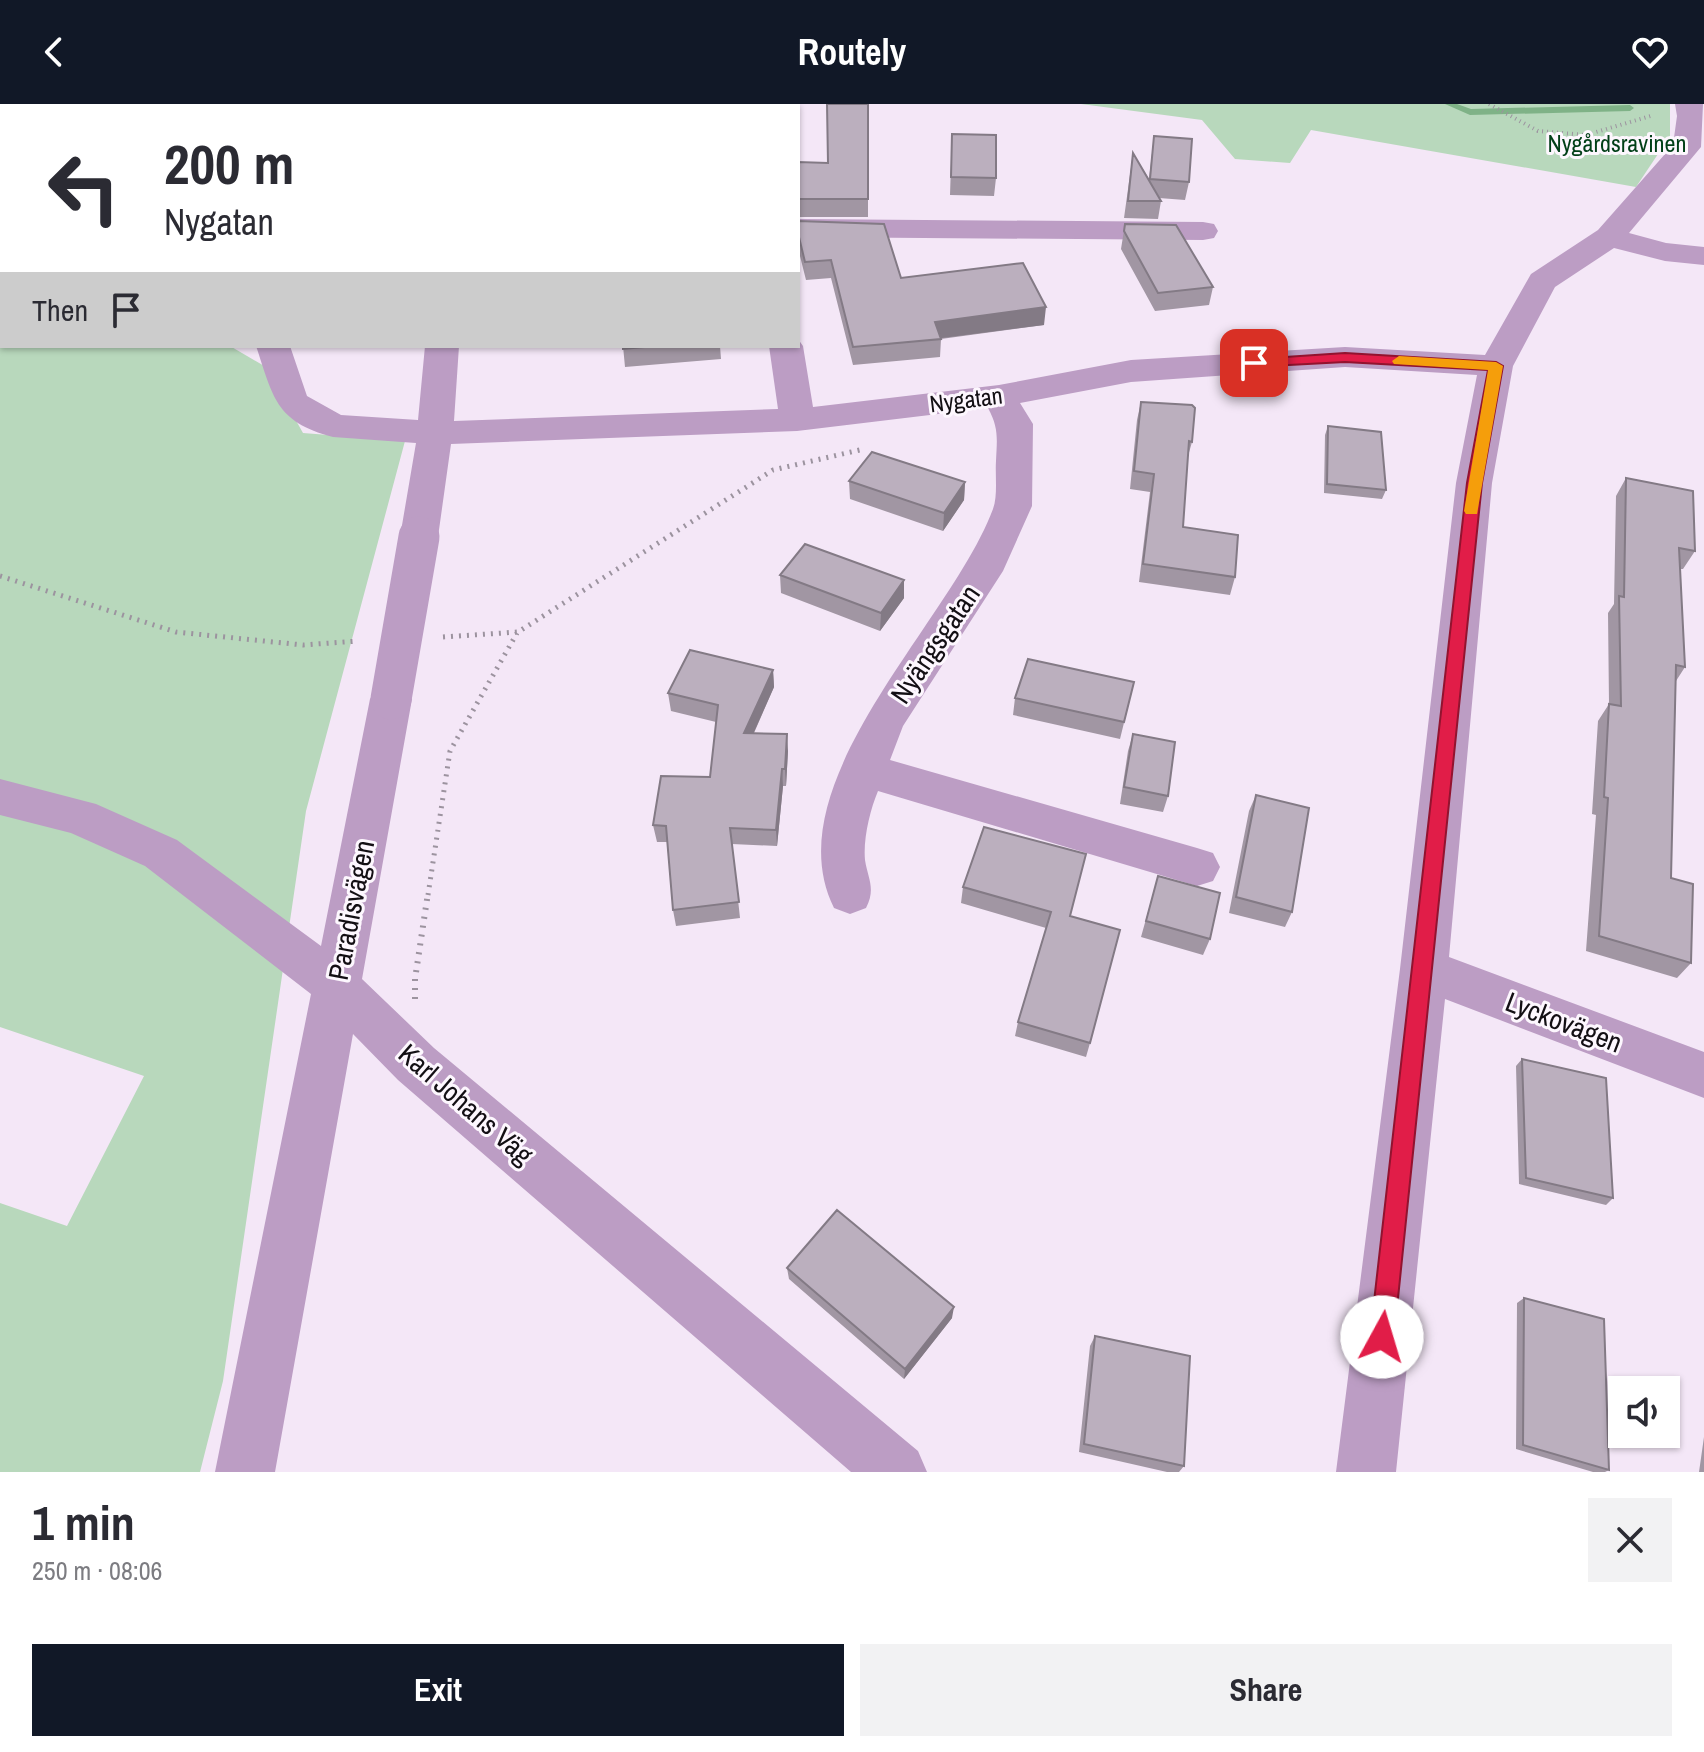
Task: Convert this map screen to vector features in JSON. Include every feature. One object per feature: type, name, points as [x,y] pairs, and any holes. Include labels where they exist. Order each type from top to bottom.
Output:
[{"type":"street","points":[[1366,1472],[1424,969],[1474,483],[1496,366],[1542,281],[1609,237],[1687,147],[1690,110]]},
{"type":"street","points":[[800,228],[1203,231]]},
{"type":"street","points":[[1609,237],[1665,252],[1704,256]]},
{"type":"street","name":"Nygatan","points":[[274,348],[292,402],[333,426],[435,433],[797,420],[999,396],[1131,371],[1345,357],[1496,366]]},
{"type":"street","name":"Paradisvägen","points":[[245,1472],[391,699],[435,433],[442,348]]},
{"type":"street","points":[[786,348],[797,420]]},
{"type":"street","name":"Nyängsgatan","points":[[850,894],[842,857],[850,805],[884,721],[984,571],[1013,506],[1015,424],[999,396]]},
{"type":"street","points":[[864,770],[1197,867]]},
{"type":"street","name":"Karl Johans Väg","points":[[0,797],[80,817],[161,853],[336,985],[416,1064],[897,1472]]},
{"type":"street","name":"Lyckovägen","points":[[1424,969],[1704,1075]]},
{"type":"path","points":[[1489,104],[1538,131],[1586,135],[1662,113],[1690,110]]},
{"type":"path","points":[[416,1064],[415,979],[450,751],[518,632],[773,470],[878,445]]},
{"type":"path","points":[[0,576],[176,632],[303,645],[364,641]]},
{"type":"path","points":[[441,637],[518,632]]},
{"type":"green space","name":"Nygårdsravinen","points":[[1081,104],[1670,104],[1670,136],[1636,187],[1311,130],[1290,163],[1235,159],[1202,120]]},
{"type":"green space","points":[[0,348],[233,348],[266,367],[303,433],[405,441],[306,811],[223,1381],[200,1472],[0,1472],[0,1203],[67,1226],[144,1076],[0,1027]]},
{"type":"building","points":[[827,104],[868,104],[868,199],[800,199],[800,162],[828,163]]},
{"type":"building","points":[[952,134],[996,135],[996,178],[951,177]]},
{"type":"building","points":[[1154,136],[1192,139],[1189,182],[1150,179]]},
{"type":"building","points":[[1133,153],[1161,201],[1128,201]]},
{"type":"building","points":[[800,221],[884,224],[901,278],[1023,263],[1046,307],[935,322],[941,339],[853,347],[831,260],[805,262],[800,241]]},
{"type":"building","points":[[1125,224],[1176,225],[1213,287],[1158,293],[1124,231]]},
{"type":"building","points":[[1141,402],[1192,405],[1195,408],[1192,442],[1189,441],[1183,527],[1238,535],[1235,577],[1143,564],[1154,474],[1134,471]]},
{"type":"building","points":[[1328,426],[1381,432],[1386,490],[1327,484]]},
{"type":"building","points":[[872,452],[965,482],[944,513],[849,481]]},
{"type":"building","points":[[1626,478],[1693,491],[1695,551],[1679,548],[1685,667],[1676,665],[1671,878],[1693,884],[1691,963],[1599,936],[1608,798],[1604,797],[1609,704],[1621,706],[1619,596],[1624,597]]},
{"type":"building","points":[[805,544],[904,580],[881,613],[780,575]]},
{"type":"building","points":[[690,650],[773,670],[744,733],[787,734],[785,769],[782,769],[776,830],[730,828],[739,902],[673,910],[666,826],[653,825],[661,776],[710,777],[718,705],[668,693]]},
{"type":"building","points":[[1028,659],[1134,682],[1124,722],[1015,698]]},
{"type":"building","points":[[1133,734],[1175,742],[1168,796],[1124,787]]},
{"type":"building","points":[[1256,795],[1309,808],[1292,912],[1236,897]]},
{"type":"building","points":[[984,827],[1086,854],[1070,916],[1120,930],[1090,1043],[1018,1022],[1051,912],[963,887]]},
{"type":"building","points":[[1158,876],[1220,893],[1210,939],[1146,921]]},
{"type":"building","points":[[1522,1059],[1606,1078],[1613,1198],[1526,1178]]},
{"type":"building","points":[[837,1210],[954,1307],[905,1369],[787,1268]]},
{"type":"building","points":[[1524,1298],[1604,1319],[1609,1470],[1523,1445]]},
{"type":"building","points":[[1095,1336],[1190,1356],[1184,1466],[1084,1444]]},
{"type":"waterway","points":[[1449,104],[1470,112],[1630,108]]},
{"type":"slow traffic","points":[[1399,361],[1496,366],[1471,511]]},
{"type":"route","points":[[1254,363],[1345,357],[1496,366],[1474,483],[1382,1337]]}]
